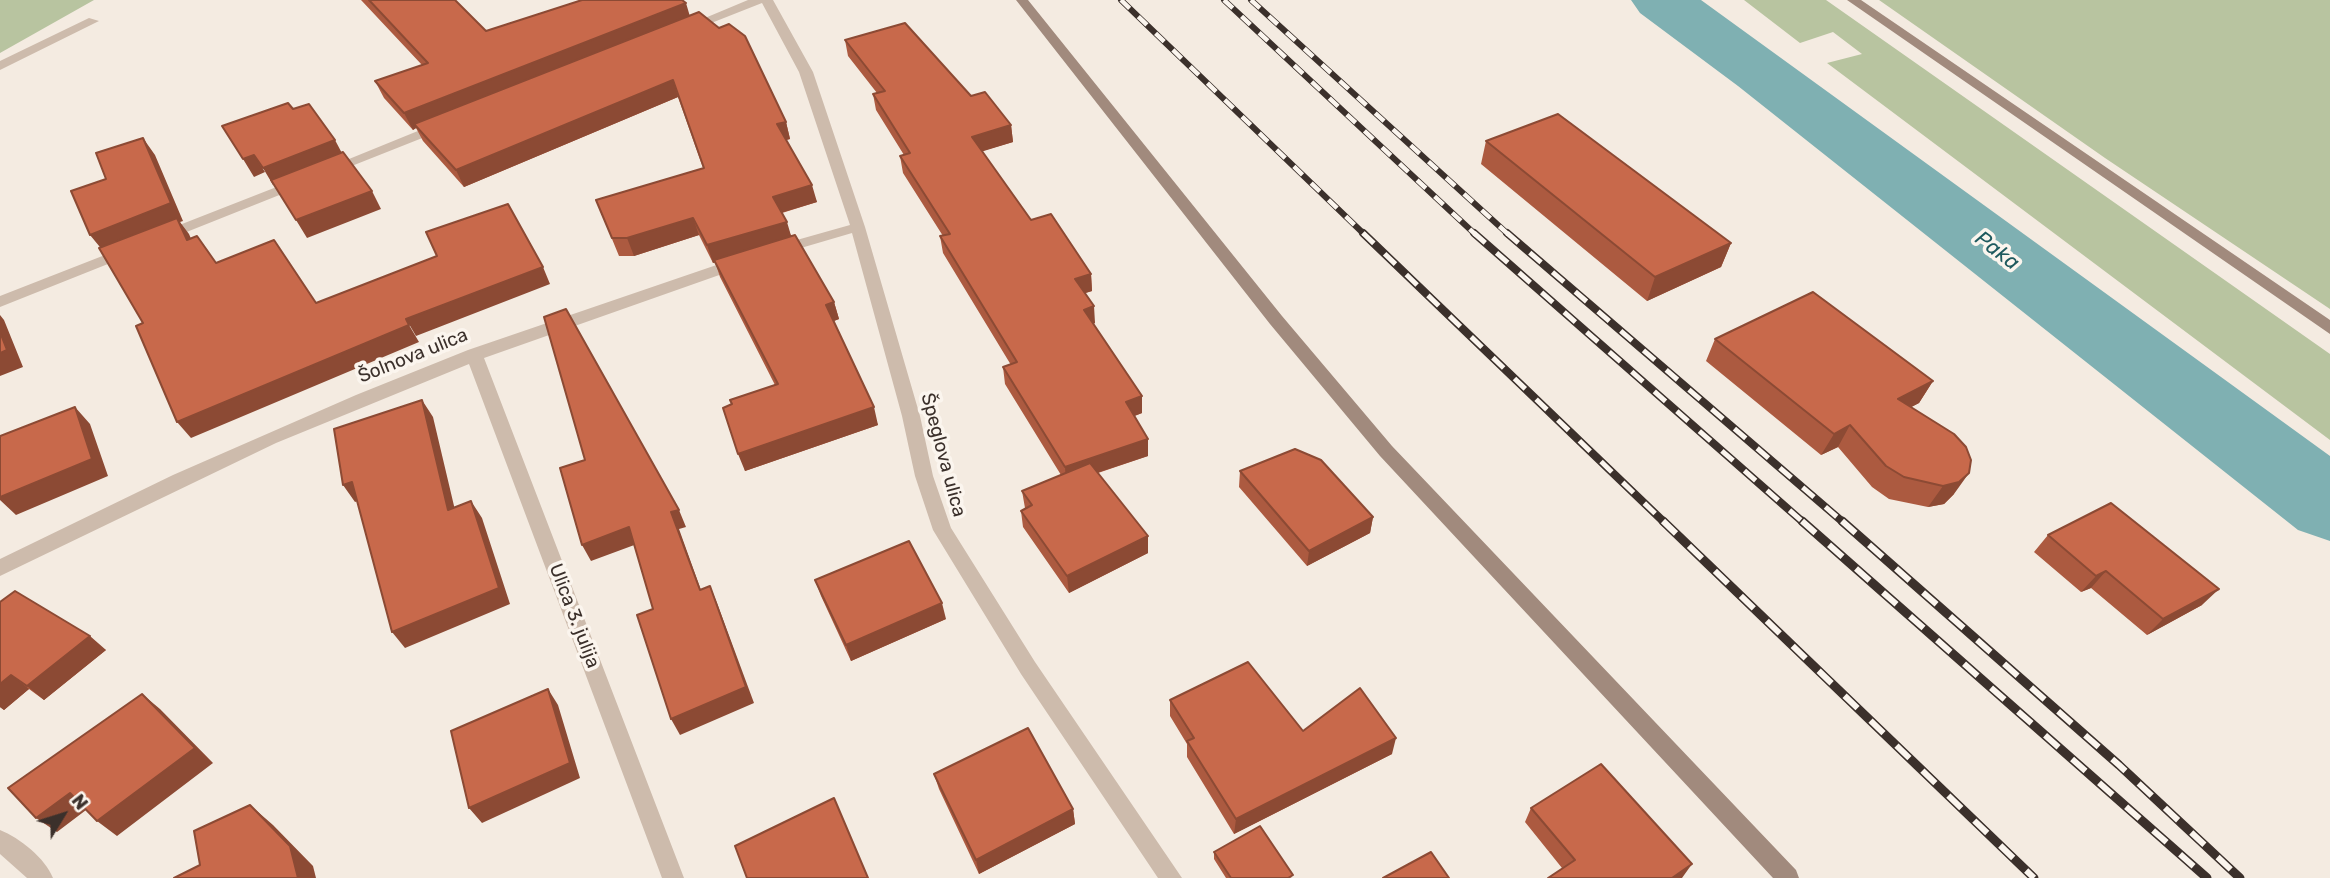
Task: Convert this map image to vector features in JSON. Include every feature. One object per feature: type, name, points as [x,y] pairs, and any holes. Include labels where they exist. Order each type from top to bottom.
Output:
[{"type":"main road","points":[[1022,0],[1276,320],[1386,451],[1788,878]]},
{"type":"main road","points":[[1853,0],[2330,328]]},
{"type":"street","points":[[674,33],[759,0]]},
{"type":"street","name":"Špeglova ulica","points":[[767,0],[806,72],[858,227],[911,416],[924,476],[942,530],[1028,668],[1171,878]]},
{"type":"street","points":[[0,66],[93,21]]},
{"type":"street","points":[[0,302],[452,121]]},
{"type":"street","name":"Šolnova ulica","points":[[0,568],[177,482],[474,354],[758,256],[858,227]]},
{"type":"street","name":"Ulica 3. julija","points":[[474,354],[673,878]]},
{"type":"street","points":[[0,841],[22,857],[42,878]]},
{"type":"green space","points":[[0,0],[94,0],[0,53]]},
{"type":"green space","points":[[1744,0],[1826,0],[2330,354],[2330,440],[1827,63],[1862,54],[1833,32],[1800,43]]},
{"type":"green space","points":[[1879,0],[2330,0],[2330,309],[2105,158]]},
{"type":"building","points":[[369,0],[455,0],[486,31],[582,0],[682,0],[686,3],[404,113],[375,81],[428,63]]},
{"type":"building","points":[[699,12],[719,28],[729,24],[745,36],[786,122],[777,124],[812,185],[773,197],[787,222],[707,245],[693,218],[627,238],[612,238],[596,200],[704,168],[673,80],[456,170],[414,124]]},
{"type":"building","points":[[905,23],[971,96],[985,92],[1011,125],[972,137],[1031,220],[1051,214],[1091,274],[1075,279],[1094,306],[1084,310],[1142,396],[1126,402],[1148,439],[1065,467],[1003,367],[1017,362],[940,236],[950,234],[900,156],[910,153],[873,94],[885,91],[845,40]]},
{"type":"building","points":[[288,103],[293,109],[309,104],[335,140],[263,168],[254,155],[243,159],[222,126]]},
{"type":"building","points":[[1558,114],[1731,243],[1655,277],[1486,141]]},
{"type":"building","points":[[143,138],[171,203],[90,235],[71,191],[106,179],[96,153]]},
{"type":"building","points":[[343,152],[372,191],[296,220],[271,180]]},
{"type":"building","points":[[508,204],[543,267],[406,319],[409,325],[177,422],[136,326],[143,323],[99,248],[177,218],[187,240],[197,236],[216,263],[274,240],[316,303],[437,256],[426,232]]},
{"type":"building","points":[[795,235],[834,302],[826,305],[874,407],[738,454],[723,408],[732,404],[730,400],[778,384],[714,260]]},
{"type":"building","points":[[1813,292],[1933,381],[1898,399],[1954,434],[1966,447],[1971,460],[1969,473],[1959,482],[1943,486],[1904,477],[1886,466],[1850,425],[1834,434],[1715,339]]},
{"type":"building","points":[[566,309],[679,510],[671,512],[700,590],[710,586],[746,687],[671,719],[637,615],[653,609],[629,527],[582,545],[560,468],[585,460],[544,317]]},
{"type":"building","points":[[0,332],[7,350],[0,353]]},
{"type":"building","points":[[422,400],[448,510],[471,501],[499,588],[392,632],[352,482],[343,485],[334,429]]},
{"type":"building","points":[[75,407],[92,459],[0,497],[0,436]]},
{"type":"building","points":[[1295,449],[1321,460],[1373,517],[1309,551],[1240,471]]},
{"type":"building","points":[[1090,463],[1148,536],[1067,576],[1021,511],[1032,505],[1022,491]]},
{"type":"building","points":[[2111,503],[2219,589],[2163,619],[2106,571],[2096,576],[2048,535]]},
{"type":"building","points":[[909,541],[942,603],[846,645],[815,580]]},
{"type":"building","points":[[15,591],[90,636],[27,686],[11,675],[0,684],[0,602]]},
{"type":"building","points":[[1248,662],[1303,731],[1360,688],[1396,738],[1236,819],[1187,741],[1194,738],[1170,700]]},
{"type":"building","points":[[548,689],[570,763],[469,808],[451,731]]},
{"type":"building","points":[[142,694],[195,748],[97,821],[70,793],[36,818],[8,788]]},
{"type":"building","points":[[1028,728],[1073,809],[976,860],[934,774]]},
{"type":"building","points":[[1601,764],[1692,864],[1672,878],[1548,878],[1575,860],[1531,808]]},
{"type":"building","points":[[834,798],[868,878],[747,878],[735,846]]},
{"type":"building","points":[[250,805],[290,846],[298,878],[174,878],[200,865],[194,831]]},
{"type":"building","points":[[1260,826],[1293,875],[1288,878],[1231,878],[1214,852]]},
{"type":"building","points":[[1431,852],[1449,878],[1383,878]]},
{"type":"waterway","name":"Paka","points":[[1661,0],[1761,72],[2330,505]]},
{"type":"railway","points":[[1121,0],[1365,235]]},
{"type":"railway","points":[[1224,0],[1476,235]]},
{"type":"railway","points":[[1251,0],[1509,235]]},
{"type":"railway","points":[[1363,233],[1665,523]]},
{"type":"railway","points":[[1474,233],[1804,523]]},
{"type":"railway","points":[[1507,233],[1844,523]]},
{"type":"railway","points":[[1663,521],[2034,878]]},
{"type":"railway","points":[[1802,521],[2207,878]]},
{"type":"railway","points":[[1842,521],[2119,765],[2240,878]]}]
